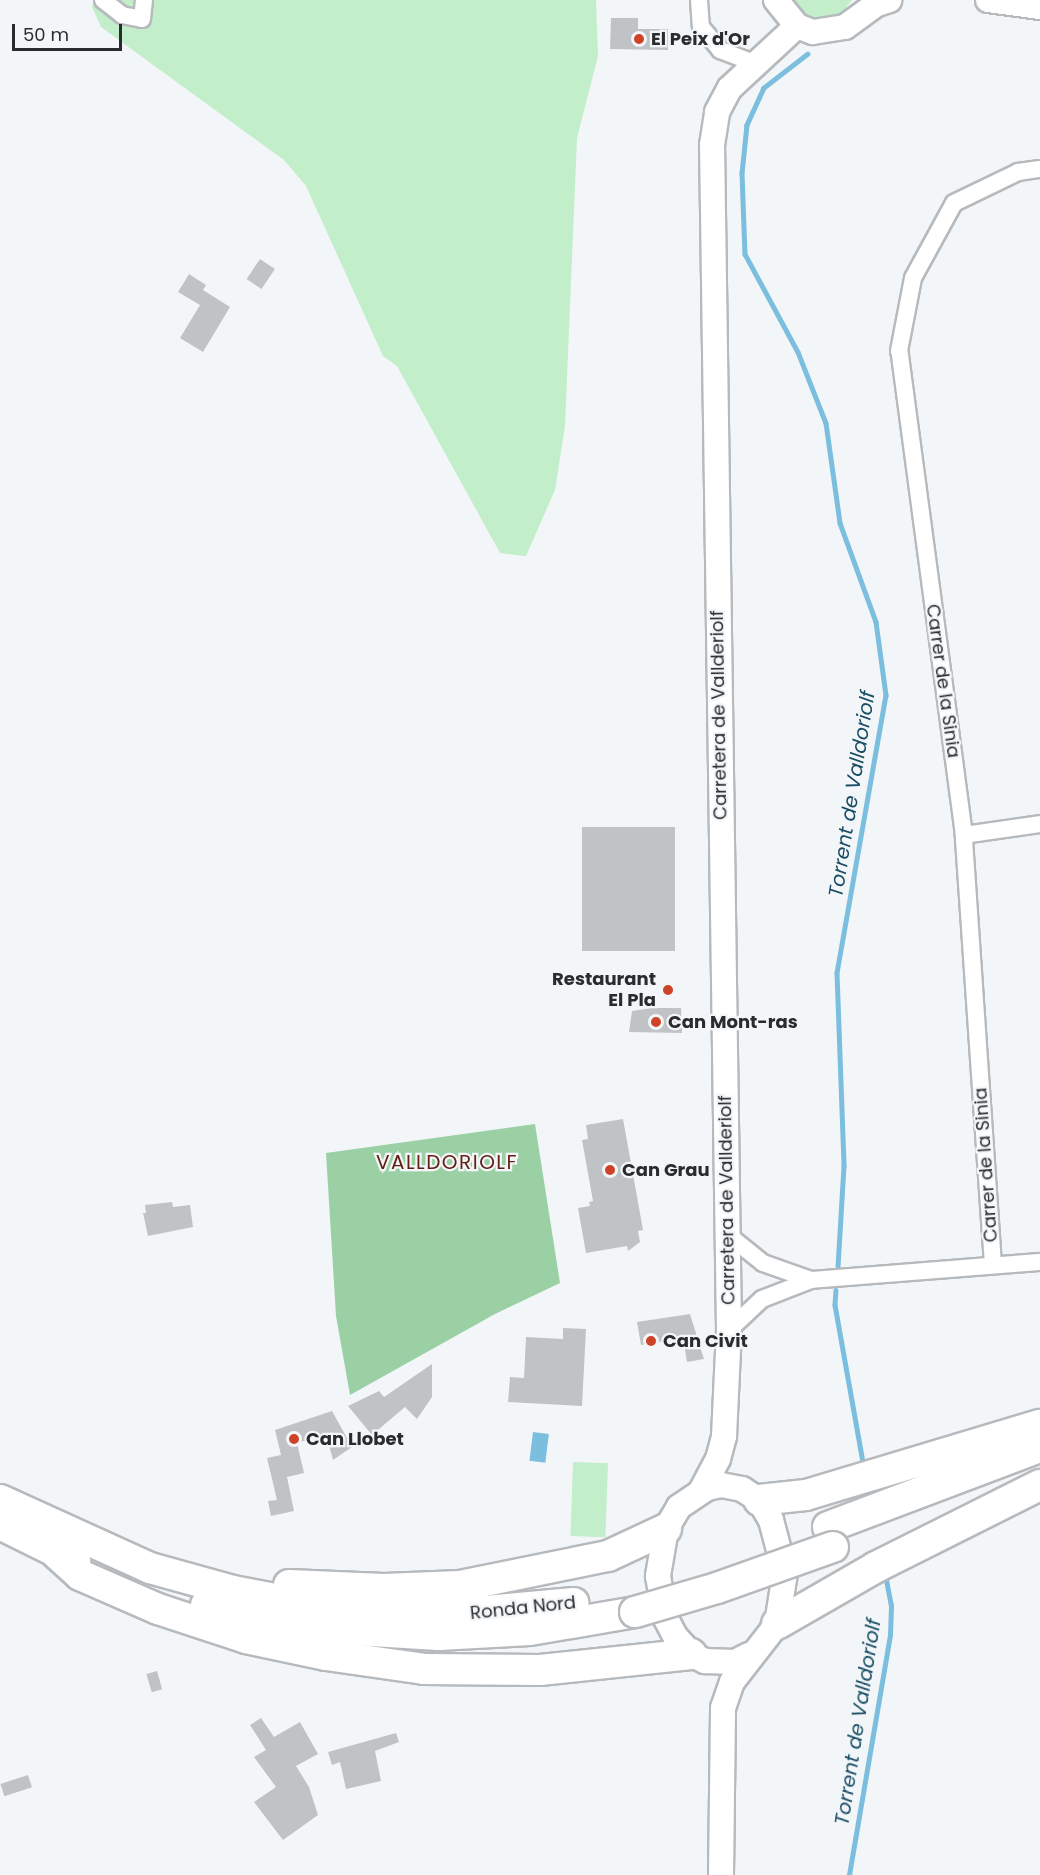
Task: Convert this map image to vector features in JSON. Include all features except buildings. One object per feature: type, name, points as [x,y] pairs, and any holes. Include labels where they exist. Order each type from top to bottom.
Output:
[{"type":"highway","points":[[754,1497],[806,1495],[1040,1425]]},
{"type":"highway","name":"Ronda Nord","points":[[831,1537],[1040,1448]]},
{"type":"highway","name":"Ronda Nord","points":[[0,1524],[57,1554],[164,1594],[304,1627],[440,1635],[530,1630],[633,1603],[712,1570],[831,1537],[1040,1472]]},
{"type":"highway","points":[[777,1624],[876,1567],[1040,1485]]},
{"type":"highway","name":"Ronda Nord","points":[[0,1500],[150,1568],[232,1591],[322,1608],[443,1615],[633,1603]]},
{"type":"highway","points":[[100,1547],[292,1586],[384,1589],[460,1586],[534,1573],[608,1556],[666,1529]]},
{"type":"highway","points":[[57,1554],[80,1575],[158,1609],[246,1638],[326,1655],[424,1669],[540,1670],[696,1656]]},
{"type":"street","points":[[97,0],[112,19]]},
{"type":"street","points":[[103,0],[122,15],[142,20],[144,0]]},
{"type":"street","points":[[699,0],[701,27],[720,50],[754,63]]},
{"type":"street","points":[[776,0],[797,26],[813,32],[832,32],[862,7],[889,0]]},
{"type":"street","points":[[988,0],[1040,7]]},
{"type":"street","name":"Carretera de Vallderiolf","points":[[701,1491],[718,1459],[724,1436],[729,1330],[712,145],[717,112],[730,88],[754,63],[797,26]]},
{"type":"street","name":"Carrer de la Sinia","points":[[993,1265],[964,835],[899,351],[913,278],[954,203],[1018,172],[1040,169]]},
{"type":"street","points":[[964,835],[1040,824]]},
{"type":"street","points":[[727,1234],[763,1263],[811,1280]]},
{"type":"street","points":[[729,1330],[762,1299],[811,1280],[1040,1262]]},
{"type":"street","name":"Carretera de Vallderiolf","points":[[724,1436],[754,1497]]},
{"type":"street","points":[[721,1875],[723,1708],[732,1682],[749,1655],[765,1642],[777,1624],[784,1583],[782,1554],[771,1521],[754,1497],[721,1485],[701,1491],[679,1507],[666,1529],[658,1576],[661,1598],[675,1636],[696,1656],[723,1708]]},
{"type":"street","points":[[696,1656],[723,1663],[749,1655]]},
{"type":"green space","points":[[94,0],[596,0],[598,56],[577,138],[565,426],[555,490],[526,556],[500,553],[397,366],[383,356],[306,186],[284,160],[101,27],[92,7]]},
{"type":"green space","points":[[790,0],[852,0],[841,14],[818,21],[797,11]]},
{"type":"green space","points":[[535,1124],[560,1283],[495,1314],[350,1395],[336,1316],[326,1153]]},
{"type":"green space","points":[[573,1462],[608,1463],[605,1537],[570,1536]]},
{"type":"water","points":[[533,1432],[549,1434],[545,1463],[529,1461]]},
{"type":"waterway","name":"Torrent de Valldoriolf","points":[[808,54],[764,88],[747,125],[742,173],[745,254],[798,352],[826,423],[840,523],[876,622],[886,695],[837,973],[844,1166],[838,1266]]},
{"type":"waterway","name":"Torrent de Valldoriolf","points":[[836,1290],[835,1305],[864,1467]]},
{"type":"waterway","name":"Torrent de Valldoriolf","points":[[849,1875],[890,1635],[891,1606],[885,1575]]},
{"type":"place","name":"El Peix d'Or","points":[[639,39]]},
{"type":"place","name":"Restaurant El Pla","points":[[668,990]]},
{"type":"place","name":"Can Mont-ras","points":[[656,1022]]},
{"type":"place","name":"Can Grau","points":[[610,1170]]},
{"type":"place","name":"Can Civit","points":[[651,1341]]},
{"type":"place","name":"Can Llobet","points":[[294,1439]]},
{"type":"district","name":"VALLDORIOLF","points":[[447,1162]]}]
